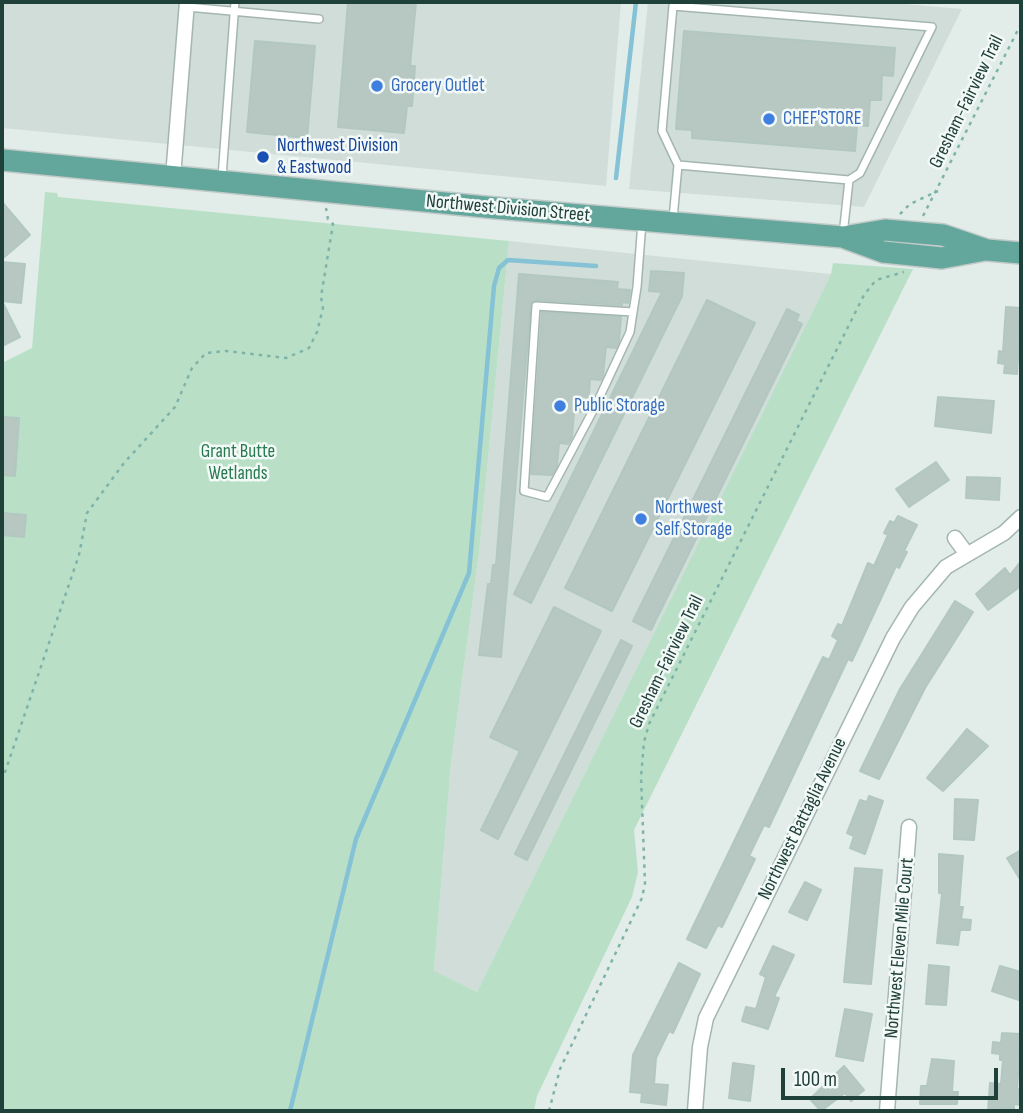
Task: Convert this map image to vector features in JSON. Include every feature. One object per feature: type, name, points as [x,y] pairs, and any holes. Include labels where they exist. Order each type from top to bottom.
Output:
[{"type":"main road","name":"Northwest Division Street","points":[[2,160],[642,221],[843,237],[885,230],[943,235],[987,250],[1021,253]]},
{"type":"main road","name":"Northwest Division Street","points":[[843,237],[883,252],[942,258],[987,250]]},
{"type":"street","points":[[173,177],[187,4]]},
{"type":"street","name":"Northwest Battaglia Avenue","points":[[695,1111],[700,1046],[706,1018],[892,638],[928,585],[966,554],[1004,533],[1021,517]]},
{"type":"street","points":[[955,538],[966,554]]},
{"type":"street","name":"Northwest Eleven Mile Court","points":[[887,1111],[909,827]]},
{"type":"lane","points":[[222,182],[234,2]]},
{"type":"lane","points":[[187,4],[319,19]]},
{"type":"lane","points":[[673,223],[678,165],[662,131],[673,6],[932,27],[860,173],[849,180],[678,165]]},
{"type":"lane","points":[[843,237],[849,180]]},
{"type":"lane","points":[[633,312],[536,306],[524,491],[547,498],[607,382],[629,332],[633,312],[642,221]]},
{"type":"path","name":"Gresham-Fairview Trail","points":[[920,222],[1021,24]]},
{"type":"path","name":"Gresham-Fairview Trail","points":[[885,230],[911,204],[938,191]]},
{"type":"path","points":[[2,781],[79,555],[87,513],[124,463],[175,407],[192,368],[206,353],[226,351],[286,358],[309,348],[317,332],[323,308],[321,297],[333,224],[326,215],[327,192]]},
{"type":"path","name":"Gresham-Fairview Trail","points":[[550,1111],[560,1069],[642,898],[645,883],[640,777],[649,724],[864,295],[876,280],[904,273],[906,266]]},
{"type":"shaded area","points":[[2,2],[621,2],[606,186],[2,128]]},
{"type":"shaded area","points":[[648,2],[880,2],[962,9],[864,207],[629,189]]},
{"type":"shaded area","name":"Northwest Self Storage","points":[[509,241],[831,274],[477,992],[434,972],[451,763],[479,553]]},
{"type":"green space","name":"Grant Butte Wetlands","points":[[45,192],[57,193],[58,197],[509,241],[479,553],[451,763],[434,971],[477,992],[831,274],[833,263],[913,269],[634,830],[638,872],[632,897],[537,1096],[534,1111],[2,1111],[2,363],[32,348]]},
{"type":"building","name":"Grocery Outlet","points":[[348,2],[416,2],[410,66],[415,66],[412,106],[407,106],[404,133],[338,127]]},
{"type":"building","points":[[684,31],[895,48],[893,76],[882,75],[881,100],[870,100],[868,126],[857,125],[855,151],[692,138],[692,130],[676,129]]},
{"type":"building","points":[[255,41],[315,46],[307,138],[247,132]]},
{"type":"building","points":[[2,202],[30,235],[2,259]]},
{"type":"building","points":[[2,262],[25,264],[21,303],[2,301]]},
{"type":"building","points":[[651,271],[684,273],[682,296],[531,603],[514,594],[662,292],[649,291]]},
{"type":"building","points":[[519,274],[618,282],[617,289],[630,290],[628,303],[622,302],[622,305],[536,300],[531,303],[501,657],[479,655],[488,584],[491,584],[493,565],[496,565]]},
{"type":"building","points":[[707,300],[755,323],[612,611],[565,588]]},
{"type":"building","points":[[2,301],[20,337],[2,346]]},
{"type":"building","points":[[1006,307],[1021,308],[1017,374],[1004,373],[1005,364],[998,363],[999,351],[1003,352]]},
{"type":"building","points":[[787,309],[799,315],[796,321],[802,324],[651,630],[633,621]]},
{"type":"building","points":[[542,312],[621,317],[616,348],[606,347],[601,380],[590,379],[588,407],[585,412],[574,411],[572,437],[568,444],[559,443],[557,466],[552,475],[531,474]]},
{"type":"building","points":[[938,397],[994,401],[991,433],[935,426]]},
{"type":"building","points":[[2,417],[19,418],[15,476],[2,475]]},
{"type":"building","points":[[936,462],[949,480],[909,507],[896,489]]},
{"type":"building","points":[[967,477],[1000,478],[999,500],[966,498]]},
{"type":"building","points":[[2,513],[26,515],[24,537],[2,535]]},
{"type":"building","points":[[898,516],[917,525],[904,551],[907,552],[899,568],[896,566],[852,661],[848,659],[769,827],[764,825],[749,856],[755,859],[722,927],[718,925],[706,948],[687,939],[823,657],[829,660],[838,640],[832,636],[838,624],[842,626],[868,563],[874,566],[888,535],[884,533],[890,521],[894,523]]},
{"type":"building","points":[[1021,561],[1021,586],[988,610],[976,594],[1005,568],[1010,575]]},
{"type":"building","points":[[955,601],[973,612],[925,688],[879,779],[860,771],[900,689]]},
{"type":"building","points":[[554,607],[601,631],[498,839],[481,830],[520,751],[490,737]]},
{"type":"building","points":[[621,640],[632,646],[527,860],[515,854]]},
{"type":"building","points":[[967,729],[988,746],[943,791],[927,778]]},
{"type":"building","points":[[869,796],[883,801],[865,854],[850,848],[854,836],[847,833],[860,800],[867,802]]},
{"type":"building","points":[[955,799],[978,800],[974,840],[954,839]]},
{"type":"building","points":[[1021,850],[1021,881],[1007,858]]},
{"type":"building","points":[[939,854],[963,856],[959,907],[963,907],[961,919],[971,920],[970,930],[960,930],[958,945],[937,943],[942,893],[939,893]]},
{"type":"building","points":[[855,868],[882,870],[871,984],[844,982]]},
{"type":"building","points":[[805,882],[821,890],[807,920],[789,912]]},
{"type":"building","points":[[773,946],[794,955],[774,997],[779,998],[768,1029],[742,1021],[746,1007],[756,1009],[766,977],[760,974]]},
{"type":"building","points":[[679,963],[700,974],[673,1033],[669,1031],[656,1058],[654,1084],[668,1085],[666,1105],[641,1102],[642,1093],[630,1092],[633,1055]]},
{"type":"building","points":[[929,965],[949,967],[946,1005],[926,1004]]},
{"type":"building","points":[[1000,966],[1021,972],[1019,1000],[992,991]]},
{"type":"building","points":[[845,1009],[872,1014],[863,1061],[836,1056]]},
{"type":"building","points":[[1002,1033],[1021,1034],[1017,1089],[1021,1089],[1021,1105],[1014,1104],[1014,1109],[1007,1108],[1007,1111],[988,1111],[990,1083],[1001,1084],[1003,1060],[1000,1060],[1000,1054],[992,1053],[993,1042],[1001,1043]]},
{"type":"building","points":[[932,1059],[954,1061],[952,1092],[958,1092],[957,1104],[920,1104],[921,1086],[927,1086]]},
{"type":"building","points":[[733,1063],[754,1066],[750,1101],[729,1098]]},
{"type":"building","points":[[844,1066],[864,1090],[851,1101],[845,1093],[821,1111],[810,1099]]},
{"type":"waterway","points":[[616,178],[636,2]]},
{"type":"waterway","points":[[290,1111],[356,839],[469,573],[494,286],[499,268],[508,260],[596,266]]},
{"type":"place","name":"Grocery Outlet","points":[[377,86]]},
{"type":"place","name":"CHEF'STORE","points":[[769,119]]},
{"type":"place","name":"Northwest Division & Eastwood","points":[[263,157]]},
{"type":"place","name":"Public Storage","points":[[560,406]]},
{"type":"place","name":"Northwest Self Storage","points":[[641,519]]}]
